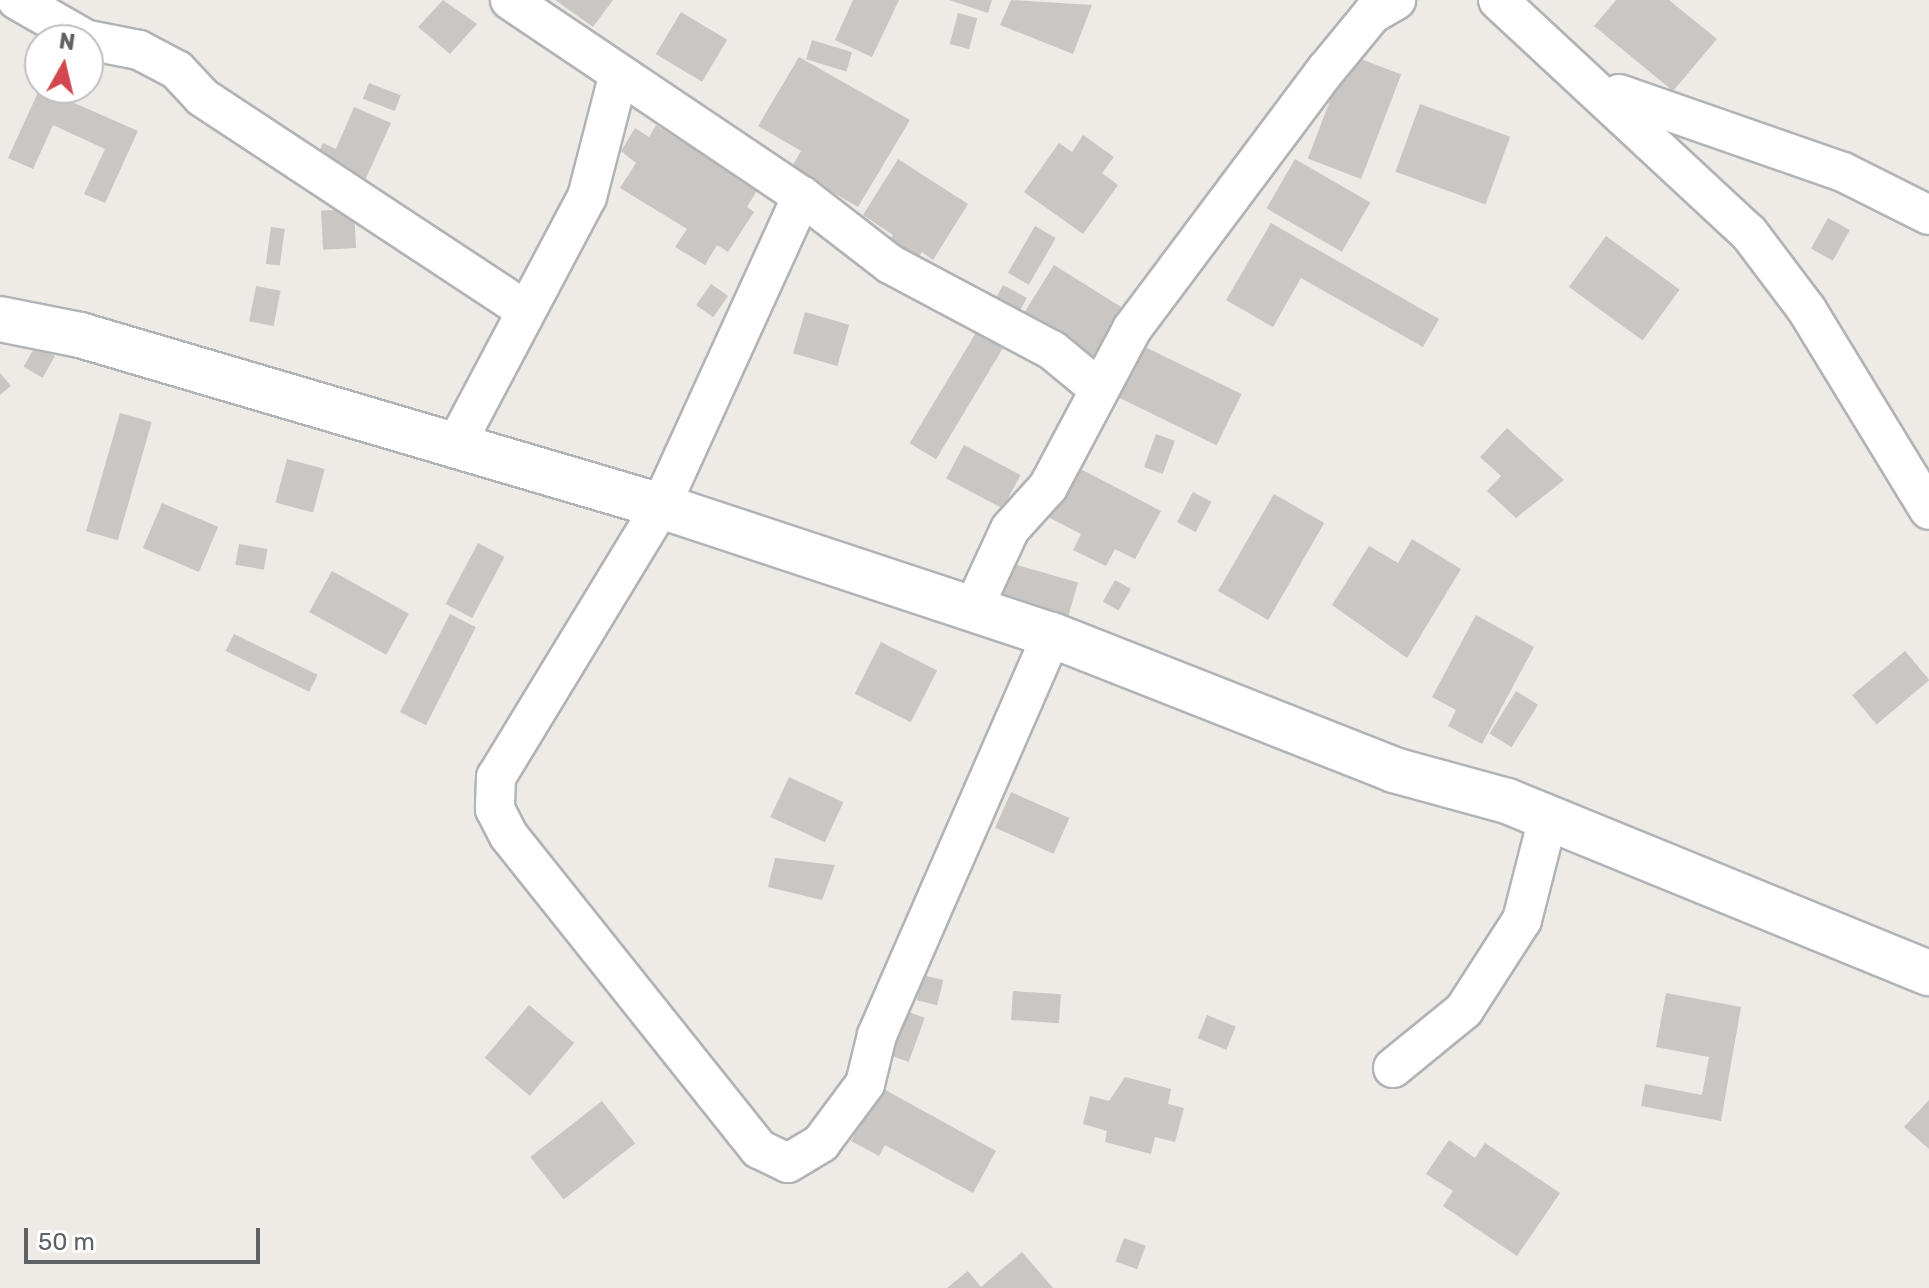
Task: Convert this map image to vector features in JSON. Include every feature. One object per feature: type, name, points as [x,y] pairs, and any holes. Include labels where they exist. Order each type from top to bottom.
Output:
[{"type":"street","points":[[17,0],[59,24]]},
{"type":"street","points":[[510,0],[618,77],[802,196],[890,264],[1052,350],[1098,388]]},
{"type":"street","points":[[972,611],[1010,529],[1048,487],[1098,388],[1139,319],[1326,70],[1372,14],[1396,0]]},
{"type":"street","points":[[1498,0],[1598,86],[1749,233],[1807,310],[1929,510]]},
{"type":"street","points":[[104,43],[139,50],[177,70],[202,97],[523,309]]},
{"type":"street","points":[[454,448],[523,309],[587,197],[618,77]]},
{"type":"street","points":[[1598,86],[1698,128],[1843,172],[1929,215]]},
{"type":"street","points":[[802,196],[661,506],[496,777],[495,809],[509,836],[759,1149],[788,1163],[821,1143],[865,1084],[877,1035],[1052,635]]},
{"type":"street","points":[[0,319],[80,335],[454,448],[661,506],[1052,635],[1394,770],[1548,818],[1929,973]]},
{"type":"street","points":[[1393,1068],[1464,1010],[1522,920],[1548,818]]},
{"type":"building","points":[[443,0],[477,24],[450,54],[418,27]]},
{"type":"building","points":[[555,0],[613,0],[593,27]]},
{"type":"building","points":[[853,0],[899,0],[872,57],[835,40]]},
{"type":"building","points":[[949,0],[992,0],[988,13]]},
{"type":"building","points":[[1011,0],[1092,5],[1073,54],[1000,25]]},
{"type":"building","points":[[1616,0],[1669,0],[1717,39],[1673,91],[1594,26]]},
{"type":"building","points":[[681,12],[727,40],[702,82],[656,54]]},
{"type":"building","points":[[958,13],[977,18],[969,49],[950,44]]},
{"type":"building","points":[[812,40],[852,52],[846,71],[806,59]]},
{"type":"building","points":[[1348,54],[1401,74],[1361,179],[1308,159]]},
{"type":"building","points":[[799,57],[910,120],[858,207],[791,168],[801,151],[758,126]]},
{"type":"building","points":[[369,83],[401,95],[395,111],[363,99]]},
{"type":"building","points":[[33,104],[76,104],[138,131],[105,203],[84,194],[105,149],[53,125],[33,169],[8,158]]},
{"type":"building","points":[[1420,104],[1510,137],[1486,204],[1395,172]]},
{"type":"building","points":[[354,107],[391,123],[362,187],[313,165],[323,143],[336,149]]},
{"type":"building","points":[[656,125],[758,189],[747,207],[754,212],[728,252],[717,245],[705,265],[675,247],[687,229],[620,188],[636,163],[621,151],[635,128],[649,137]]},
{"type":"building","points":[[1083,135],[1114,157],[1102,173],[1118,185],[1083,234],[1024,192],[1059,143],[1072,152]]},
{"type":"building","points":[[898,159],[968,204],[933,260],[922,252],[915,263],[886,246],[893,235],[863,215]]},
{"type":"building","points":[[1295,159],[1370,202],[1342,252],[1266,208]]},
{"type":"building","points":[[354,209],[356,248],[323,250],[321,211]]},
{"type":"building","points":[[1828,218],[1850,230],[1833,261],[1811,249]]},
{"type":"building","points":[[1271,223],[1439,319],[1423,347],[1301,278],[1273,327],[1226,300]]},
{"type":"building","points":[[1035,226],[1056,238],[1029,285],[1008,273]]},
{"type":"building","points":[[271,227],[285,229],[280,266],[266,264]]},
{"type":"building","points":[[1606,236],[1680,289],[1643,340],[1569,287]]},
{"type":"building","points":[[1054,265],[1131,313],[1099,365],[1022,317]]},
{"type":"building","points":[[711,284],[728,296],[713,317],[696,305]]},
{"type":"building","points":[[1003,285],[1027,298],[1014,322],[990,310]]},
{"type":"building","points":[[256,286],[281,291],[274,326],[249,321]]},
{"type":"building","points":[[805,312],[849,325],[837,366],[793,353]]},
{"type":"building","points":[[977,331],[1004,347],[936,459],[910,443]]},
{"type":"building","points":[[36,345],[55,356],[43,378],[24,367]]},
{"type":"building","points":[[1141,345],[1242,394],[1217,445],[1116,396]]},
{"type":"building","points":[[0,373],[11,386],[0,395]]},
{"type":"building","points":[[120,413],[152,422],[118,540],[86,531]]},
{"type":"building","points":[[1507,428],[1564,480],[1516,518],[1487,491],[1501,476],[1480,457]]},
{"type":"building","points":[[1156,434],[1175,441],[1163,474],[1144,467]]},
{"type":"building","points":[[964,445],[1021,475],[1003,509],[946,479]]},
{"type":"building","points":[[287,459],[325,469],[313,513],[275,502]]},
{"type":"building","points":[[1075,466],[1161,511],[1135,559],[1115,549],[1106,566],[1073,550],[1081,534],[1048,517]]},
{"type":"building","points":[[1193,492],[1212,502],[1196,532],[1177,522]]},
{"type":"building","points":[[1274,494],[1324,523],[1268,620],[1218,591]]},
{"type":"building","points":[[162,503],[218,527],[199,572],[143,548]]},
{"type":"building","points":[[1412,539],[1461,569],[1407,658],[1332,605],[1369,546],[1398,563]]},
{"type":"building","points":[[478,543],[504,557],[472,618],[446,604]]},
{"type":"building","points":[[239,544],[268,549],[264,570],[235,565]]},
{"type":"building","points":[[1003,561],[1078,582],[1066,626],[991,604]]},
{"type":"building","points":[[332,571],[409,614],[386,655],[309,612]]},
{"type":"building","points":[[1115,580],[1131,589],[1119,611],[1103,602]]},
{"type":"building","points":[[450,614],[476,627],[426,725],[400,712]]},
{"type":"building","points":[[1476,615],[1534,647],[1482,744],[1448,726],[1456,710],[1432,697]]},
{"type":"building","points":[[234,634],[318,675],[309,692],[226,651]]},
{"type":"building","points":[[881,642],[937,671],[911,722],[855,694]]},
{"type":"building","points":[[1905,651],[1929,680],[1877,724],[1852,695]]},
{"type":"building","points":[[1516,691],[1538,705],[1512,747],[1490,733]]},
{"type":"building","points":[[789,777],[843,802],[825,842],[770,817]]},
{"type":"building","points":[[1011,792],[1069,818],[1054,854],[995,828]]},
{"type":"building","points":[[775,858],[835,865],[822,900],[768,887]]},
{"type":"building","points":[[923,975],[943,980],[937,1005],[917,1000]]},
{"type":"building","points":[[1013,991],[1061,994],[1059,1023],[1011,1020]]},
{"type":"building","points":[[1666,993],[1741,1007],[1721,1121],[1641,1106],[1645,1084],[1702,1095],[1709,1057],[1656,1047]]},
{"type":"building","points":[[529,1005],[574,1043],[530,1096],[485,1058]]},
{"type":"building","points":[[906,1011],[925,1018],[909,1062],[890,1055]]},
{"type":"building","points":[[1207,1015],[1236,1027],[1226,1050],[1198,1038]]},
{"type":"building","points":[[1125,1077],[1171,1089],[1168,1104],[1184,1108],[1175,1142],[1155,1137],[1151,1154],[1105,1142],[1107,1131],[1083,1124],[1090,1096],[1109,1101]]},
{"type":"building","points":[[880,1087],[996,1151],[973,1193],[885,1145],[879,1156],[851,1141]]},
{"type":"building","points":[[1929,1100],[1929,1149],[1904,1127]]},
{"type":"building","points":[[602,1101],[635,1144],[564,1200],[530,1157]]},
{"type":"building","points":[[1449,1140],[1475,1158],[1485,1143],[1560,1193],[1517,1256],[1443,1206],[1453,1191],[1426,1174]]},
{"type":"building","points":[[1124,1238],[1146,1246],[1137,1269],[1115,1261]]},
{"type":"building","points":[[1022,1252],[1053,1288],[947,1288],[968,1271],[981,1287]]}]
